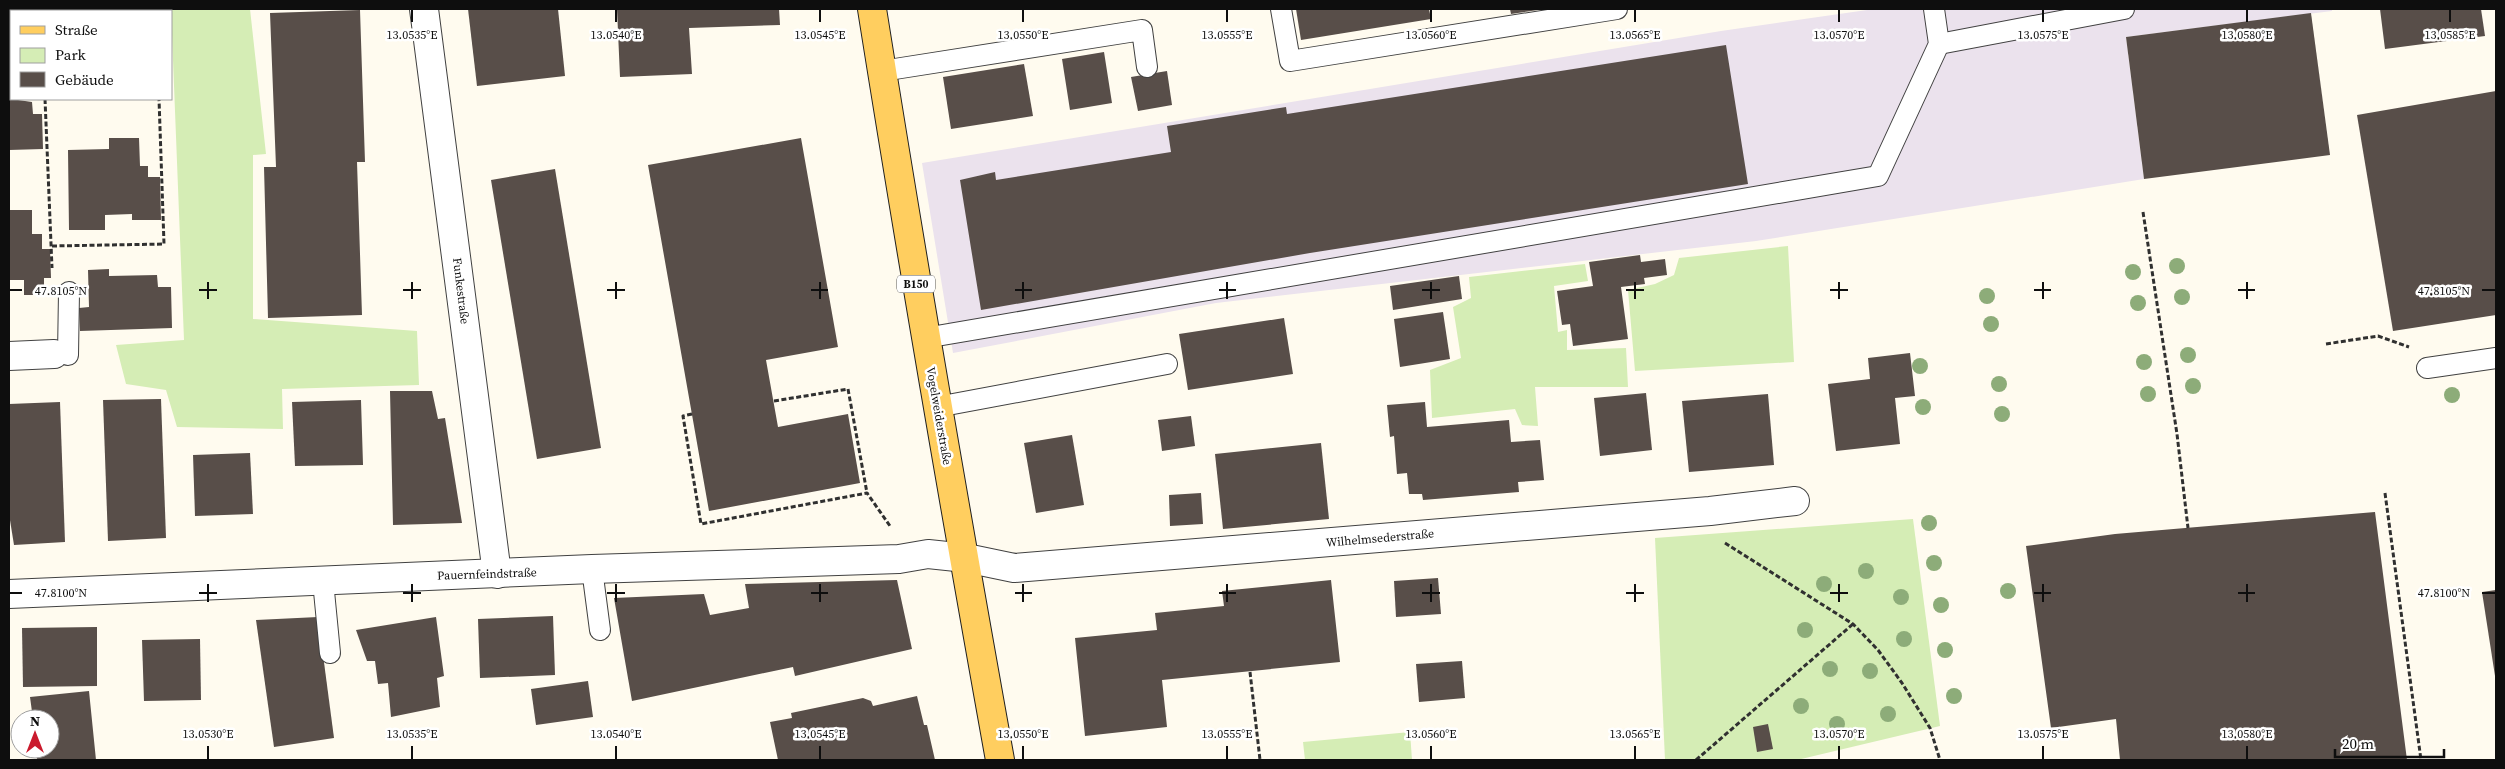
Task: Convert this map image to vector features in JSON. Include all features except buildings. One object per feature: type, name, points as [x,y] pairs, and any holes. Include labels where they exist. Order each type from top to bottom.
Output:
[{"type":"main road","name":"Vogelweiderstraße","points":[[872,9],[925,338],[966,558],[1000,760]]},
{"type":"street","name":"Funkestraße","points":[[424,9],[497,574]]},
{"type":"street","points":[[9,356],[69,358]]},
{"type":"street","name":"Wilhelmsederstraße","points":[[966,558],[1014,568],[1710,511],[1795,501]]},
{"type":"street","name":"Pauernfeindstraße","points":[[9,594],[592,569],[899,559],[928,554],[966,558]]},
{"type":"lane","points":[[1281,9],[1290,61],[1618,9]]},
{"type":"lane","points":[[925,338],[1878,176],[1939,44],[1934,9]]},
{"type":"lane","points":[[1939,44],[2124,9]]},
{"type":"lane","points":[[882,71],[1142,30],[1147,67]]},
{"type":"lane","points":[[69,358],[70,292]]},
{"type":"lane","points":[[2427,368],[2496,358]]},
{"type":"lane","points":[[937,406],[1167,364]]},
{"type":"lane","points":[[592,569],[600,630]]},
{"type":"lane","points":[[323,581],[330,654]]},
{"type":"path","points":[[45,100],[53,276]]},
{"type":"path","points":[[52,246],[164,244],[159,100]]},
{"type":"path","points":[[2143,212],[2177,434],[2188,528]]},
{"type":"path","points":[[2326,344],[2378,336]]},
{"type":"path","points":[[774,401],[848,389],[867,493],[892,529]]},
{"type":"path","points":[[692,414],[684,416],[701,524],[867,493]]},
{"type":"path","points":[[2385,493],[2421,760]]},
{"type":"path","points":[[1710,511],[1714,534],[1742,555],[1816,598],[1853,624],[1878,650],[1930,728],[1940,760]]},
{"type":"path","points":[[1696,760],[1853,624]]},
{"type":"path","points":[[1250,672],[1260,760]]},
{"type":"shaded area","points":[[1874,9],[2332,9],[2332,11],[2126,37],[2144,179],[1756,241],[1216,303],[953,353],[922,163],[1721,31]]},
{"type":"green space","points":[[250,9],[266,154],[253,155],[253,319],[417,331],[419,385],[282,389],[283,429],[177,427],[166,390],[126,384],[116,345],[184,340],[171,10]]},
{"type":"green space","points":[[1788,246],[1794,362],[1635,371],[1628,290],[1655,284],[1674,275],[1679,258]]},
{"type":"green space","points":[[1585,264],[1588,281],[1554,286],[1558,332],[1567,330],[1567,350],[1626,348],[1628,387],[1535,387],[1538,426],[1522,425],[1515,409],[1432,418],[1430,370],[1461,358],[1453,307],[1471,298],[1469,277]]},
{"type":"green space","points":[[1913,519],[1940,726],[1797,760],[1665,760],[1655,538]]},
{"type":"green space","points":[[1410,732],[1412,760],[1305,760],[1303,742]]}]
